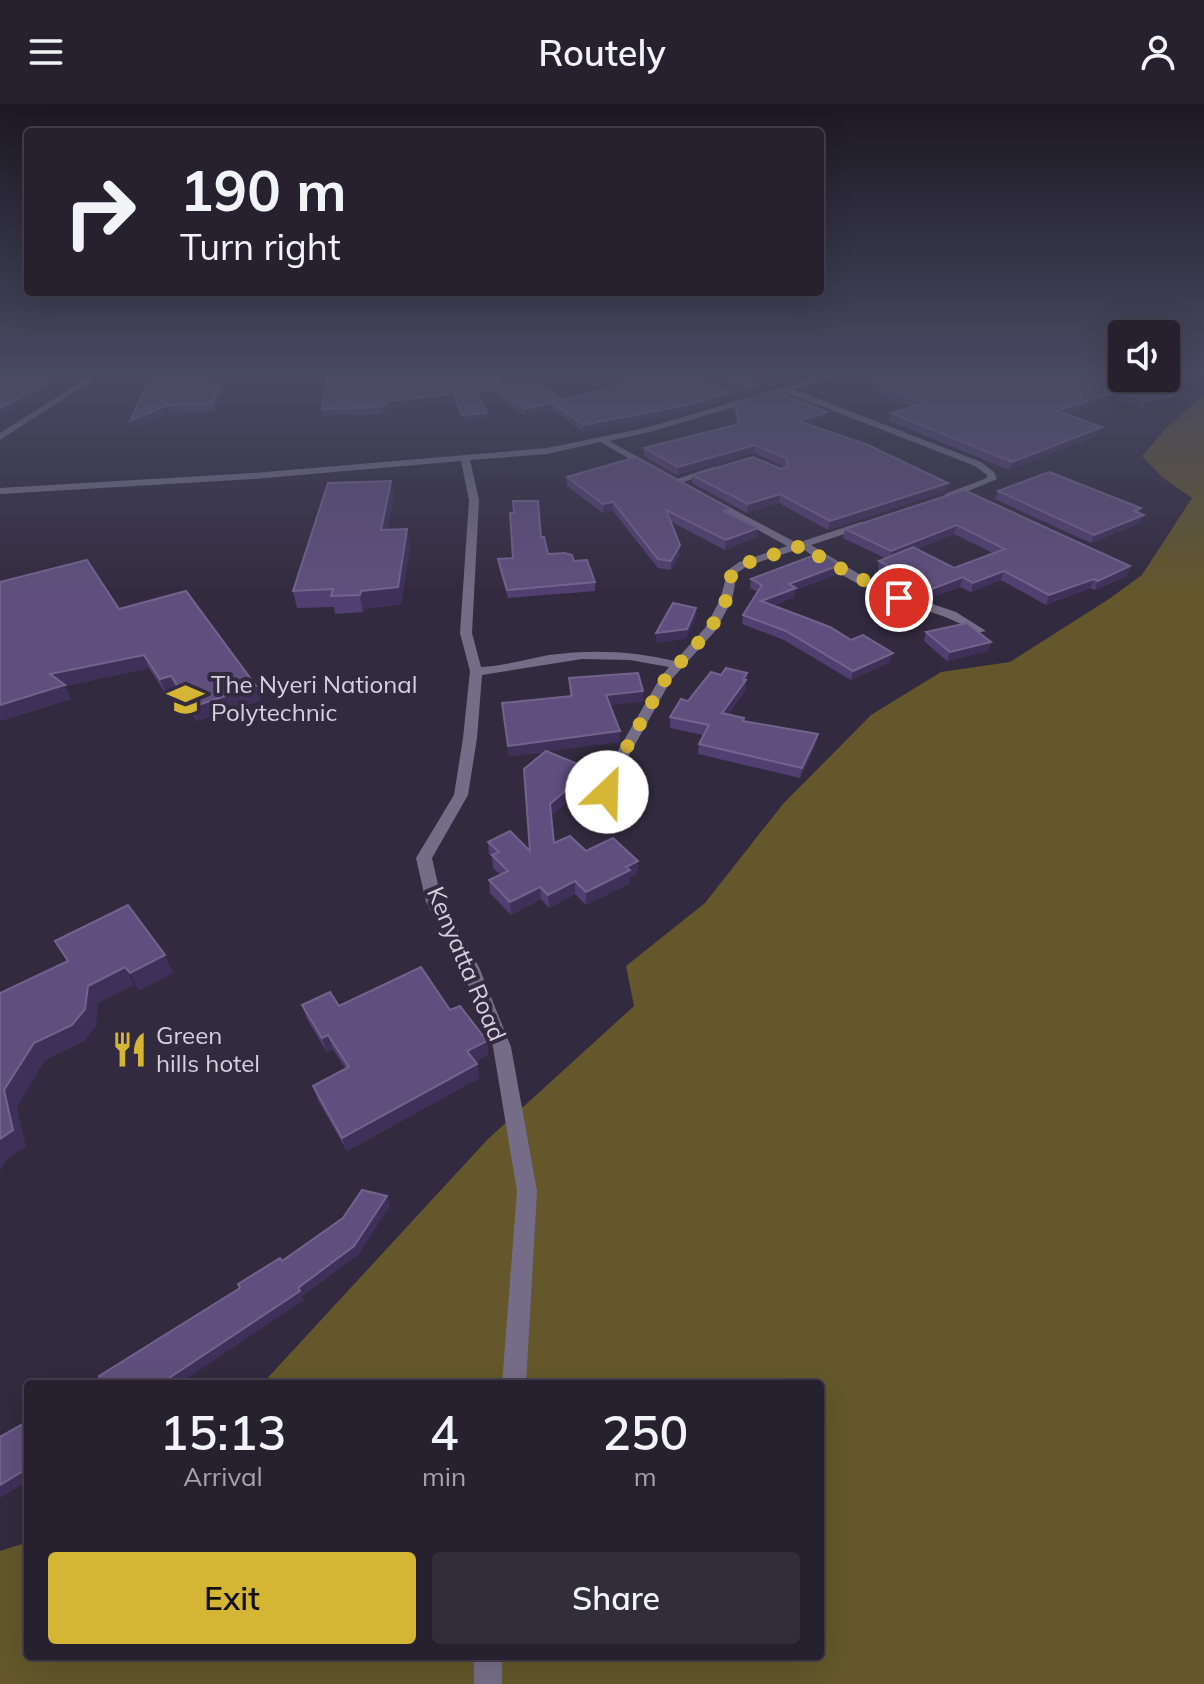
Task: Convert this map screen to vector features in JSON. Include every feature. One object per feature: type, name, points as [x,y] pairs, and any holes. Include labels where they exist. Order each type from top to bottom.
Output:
[{"type":"street","points":[[0,491],[465,460],[568,447]]},
{"type":"street","points":[[614,447],[689,489]]},
{"type":"street","points":[[934,501],[992,479],[988,470],[937,447]]},
{"type":"street","name":"Kenyatta Road","points":[[465,460],[474,500],[466,633],[476,671],[461,795],[424,858],[434,902],[470,967],[502,1047],[527,1191],[514,1380]]},
{"type":"street","points":[[676,481],[725,466]]},
{"type":"street","points":[[963,491],[975,496]]},
{"type":"street","points":[[703,496],[899,598],[936,607],[980,631]]},
{"type":"street","points":[[599,816],[615,768],[666,678],[710,630],[726,600],[732,572],[743,564],[876,520]]},
{"type":"street","points":[[476,671],[503,671],[549,659],[586,655],[638,655],[679,666]]},
{"type":"street","points":[[488,1660],[488,1684]]},
{"type":"shaded area","points":[[1150,447],[1204,447],[1204,1684],[0,1684],[0,1551],[24,1543],[24,1660],[824,1660],[824,1380],[266,1380],[488,1139],[634,1006],[626,966],[705,903],[783,804],[871,715],[941,672],[1010,662],[1142,575],[1192,498],[1162,477],[1142,456]]},
{"type":"building","points":[[649,447],[749,447],[678,467],[644,448]]},
{"type":"building","points":[[759,447],[872,447],[948,483],[830,521],[780,494],[748,504],[692,475],[753,457],[781,469],[788,467],[786,458]]},
{"type":"building","points":[[974,447],[1051,447],[1012,462]]},
{"type":"building","points":[[636,457],[731,509],[724,511],[758,528],[726,540],[666,510],[680,545],[671,561],[658,559],[613,502],[603,504],[567,477]]},
{"type":"building","points":[[1049,472],[1141,508],[1134,511],[1144,515],[1094,535],[998,491]]},
{"type":"building","points":[[391,481],[381,530],[407,529],[398,587],[361,591],[360,595],[331,596],[333,589],[293,591],[328,483]]},
{"type":"building","points":[[964,490],[1130,566],[1098,581],[1094,579],[1049,595],[1004,571],[973,583],[963,577],[932,589],[879,561],[913,547],[954,568],[1005,549],[957,525],[891,551],[845,529]]},
{"type":"building","points":[[513,501],[538,501],[541,537],[544,537],[548,554],[565,553],[572,555],[574,561],[587,560],[595,582],[507,590],[498,559],[513,558],[510,513],[514,513]]},
{"type":"building","points":[[820,553],[840,565],[789,584],[796,588],[761,601],[830,627],[851,640],[863,635],[893,653],[853,671],[786,631],[743,615],[762,585],[751,579]]},
{"type":"building","points":[[87,560],[119,609],[186,591],[256,686],[192,707],[171,676],[160,679],[144,655],[50,674],[65,685],[0,705],[0,582]]},
{"type":"building","points":[[673,603],[696,608],[687,629],[656,633]]},
{"type":"building","points":[[967,623],[991,642],[950,652],[926,632]]},
{"type":"building","points":[[726,668],[747,673],[743,680],[746,680],[722,713],[744,718],[743,721],[818,734],[802,768],[699,744],[709,725],[670,717],[681,699],[688,701],[711,672],[721,675]]},
{"type":"building","points":[[638,673],[643,691],[606,695],[620,731],[508,746],[502,703],[572,696],[569,678]]},
{"type":"building","points":[[546,751],[580,765],[569,776],[578,780],[550,804],[554,843],[570,836],[586,851],[613,838],[638,861],[626,867],[630,870],[586,892],[575,881],[548,895],[540,887],[510,902],[489,880],[508,871],[492,855],[499,852],[488,842],[510,831],[530,851],[524,769]]},
{"type":"building","points":[[128,905],[165,955],[130,973],[125,967],[88,986],[85,1009],[72,1025],[34,1043],[4,1090],[13,1130],[0,1139],[0,993],[68,961],[55,941]]},
{"type":"building","points":[[421,967],[450,1010],[460,1006],[487,1041],[467,1051],[477,1064],[342,1138],[313,1086],[349,1067],[328,1035],[322,1038],[302,1005],[330,992],[339,1006]]},
{"type":"building","points":[[362,1190],[387,1196],[354,1246],[298,1288],[300,1291],[166,1380],[97,1380],[240,1288],[238,1284],[280,1258],[282,1261],[343,1218]]},
{"type":"building","points":[[24,1423],[24,1470],[0,1485],[0,1437]]},
{"type":"place","name":"The Nyeri National Polytechnic","points":[[185,699]]},
{"type":"place","name":"Green hills hotel","points":[[130,1050]]},
{"type":"route","points":[[607,792],[615,768],[666,678],[710,630],[726,600],[732,572],[743,564],[804,545],[824,560],[899,598]]}]
